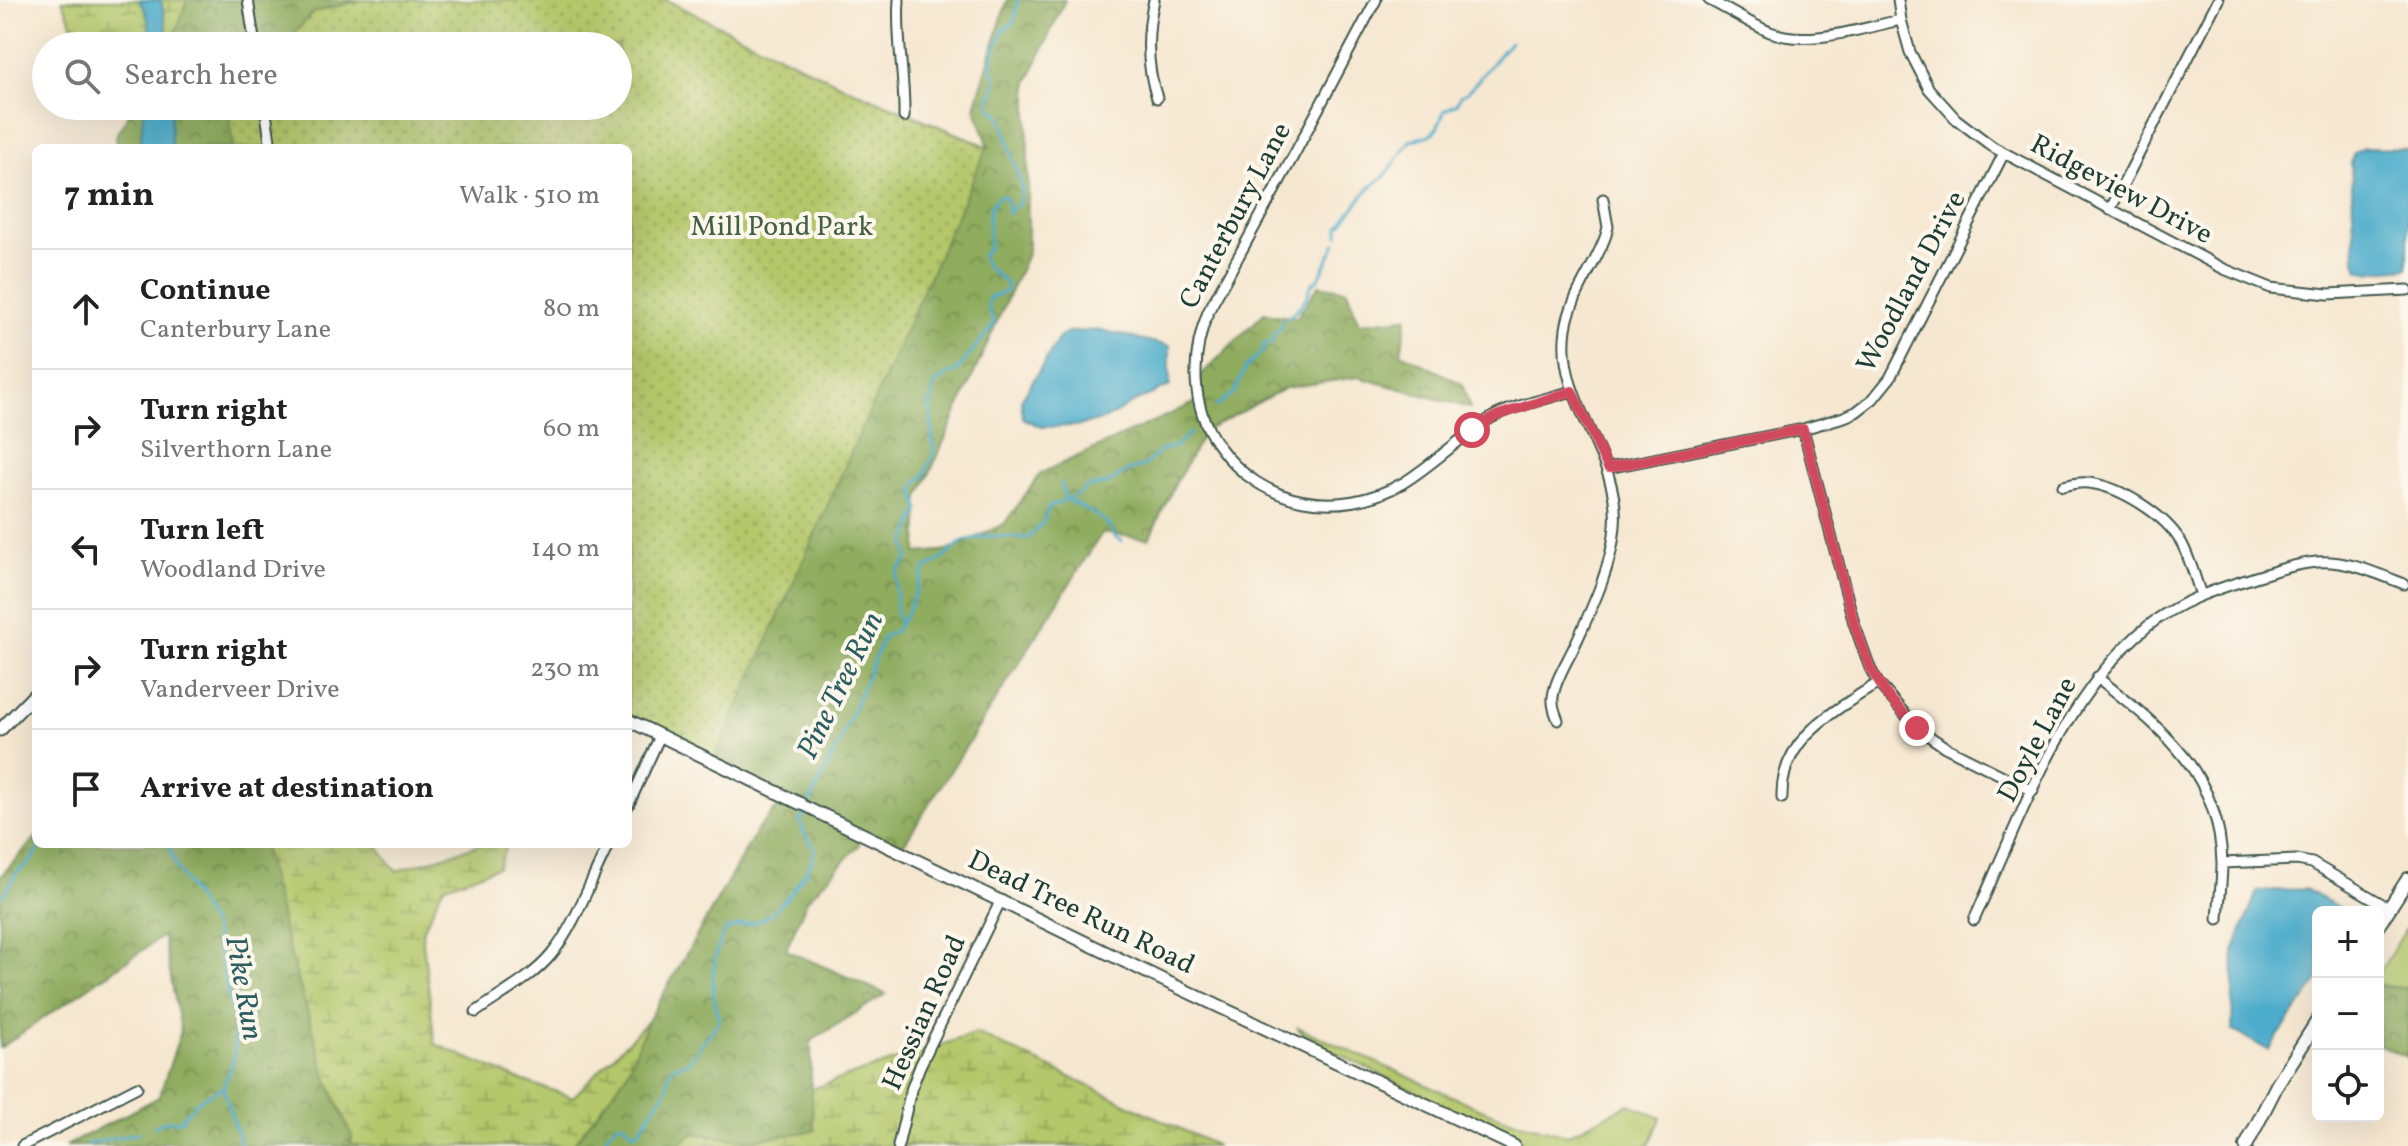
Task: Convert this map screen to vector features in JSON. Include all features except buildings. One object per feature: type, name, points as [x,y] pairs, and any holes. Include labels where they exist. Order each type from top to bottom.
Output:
[{"type":"main road","points":[[2384,916],[2408,879]]},
{"type":"main road","points":[[2246,1146],[2277,1085],[2312,1030]]},
{"type":"street","points":[[248,0],[253,32]]},
{"type":"street","points":[[899,0],[898,35],[905,91],[904,117]]},
{"type":"street","points":[[1154,0],[1147,39],[1150,77],[1157,98]]},
{"type":"street","name":"Canterbury Lane","points":[[1376,0],[1204,321],[1195,361],[1195,378],[1200,406],[1211,433],[1225,454],[1262,487],[1290,499],[1337,503],[1361,499],[1403,483],[1472,430],[1496,416],[1572,391]]},
{"type":"street","points":[[1709,0],[1772,33],[1794,38],[1830,35],[1901,20]]},
{"type":"street","name":"Ridgeview Drive","points":[[1898,0],[1910,52],[1929,89],[1965,127],[2004,153],[2224,269],[2271,288],[2328,294],[2408,290]]},
{"type":"street","points":[[2110,210],[2218,0]]},
{"type":"street","points":[[267,120],[270,144]]},
{"type":"street","name":"Woodland Drive","points":[[1608,468],[1803,429],[1856,412],[1873,399],[1890,378],[2004,153]]},
{"type":"street","points":[[1558,720],[1553,706],[1554,690],[1588,617],[1613,541],[1615,523],[1614,494],[1608,468],[1572,391],[1566,363],[1566,332],[1573,303],[1608,227],[1603,199]]},
{"type":"street","points":[[1803,429],[1854,623],[1878,683],[1917,728],[1975,763],[2033,791]]},
{"type":"street","points":[[2063,486],[2093,484],[2120,493],[2165,521],[2181,542],[2201,595]]},
{"type":"street","name":"Doyle Lane","points":[[1974,920],[2073,711],[2114,657],[2151,624],[2201,595],[2297,565],[2340,563],[2404,584]]},
{"type":"street","points":[[2097,677],[2172,740],[2195,771],[2212,808],[2218,831],[2222,863],[2218,919]]},
{"type":"street","points":[[1782,798],[1781,787],[1786,768],[1804,735],[1878,683]]},
{"type":"street","points":[[0,730],[32,697]]},
{"type":"street","name":"Dead Tree Run Road","points":[[632,722],[1514,1146]]},
{"type":"street","points":[[632,797],[660,736]]},
{"type":"street","points":[[476,1012],[535,971],[550,956],[564,937],[607,848]]},
{"type":"street","points":[[2222,863],[2297,860],[2312,863],[2389,908]]},
{"type":"street","name":"Hessian Road","points":[[898,1146],[920,1066],[1001,900]]},
{"type":"street","points":[[22,1146],[137,1087]]},
{"type":"green space","points":[[62,0],[187,0],[176,32],[75,32]]},
{"type":"green space","points":[[187,0],[361,0],[313,13],[295,32],[176,32]]},
{"type":"green space","name":"Mill Pond Park","points":[[361,0],[666,0],[843,86],[987,147],[714,761],[632,719],[632,144],[233,144],[230,120],[632,120],[632,32],[295,32],[313,13]]},
{"type":"green space","points":[[666,0],[843,86],[989,147],[975,107],[1007,0],[1065,0],[1028,82],[1028,252],[919,497],[917,553],[950,550],[1004,524],[1041,473],[1201,400],[1197,379],[1264,313],[1296,318],[1319,285],[1347,290],[1359,323],[1407,318],[1401,353],[1462,384],[1470,408],[1358,377],[1285,388],[1205,431],[1149,539],[1102,533],[900,850],[860,831],[859,845],[807,900],[786,950],[886,994],[811,1041],[814,1131],[744,1141],[694,1133],[677,1146],[572,1146],[625,1076],[648,1021],[757,830],[783,801],[714,761],[632,177],[632,144],[629,144]]},
{"type":"green space","points":[[125,120],[230,120],[233,144],[116,144],[117,133]]},
{"type":"green space","points":[[32,841],[32,848],[264,848],[284,932],[327,1079],[352,1136],[351,1146],[202,1146],[165,1142],[152,1146],[66,1146],[159,1097],[181,1031],[163,936],[0,1048],[0,877]]},
{"type":"green space","points":[[264,848],[379,848],[396,871],[469,848],[505,848],[498,867],[443,887],[422,933],[435,1044],[520,1080],[573,1097],[648,1021],[625,1076],[572,1146],[351,1146],[352,1136],[327,1079],[284,932]]},
{"type":"green space","points":[[2408,926],[2408,988],[2384,986],[2384,964]]},
{"type":"green space","points":[[2384,986],[2408,988],[2408,1058],[2384,1047]]},
{"type":"green space","points":[[1297,1027],[1478,1108],[1567,1135],[1629,1104],[1661,1118],[1649,1146],[1525,1146],[1306,1038]]},
{"type":"green space","points":[[976,1033],[1217,1146],[677,1146],[694,1133],[744,1141],[814,1131],[811,1089]]},
{"type":"water","points":[[138,0],[161,0],[167,32],[150,32],[144,9]]},
{"type":"water","points":[[143,120],[171,120],[171,144],[140,144]]},
{"type":"water","points":[[2364,148],[2408,149],[2408,268],[2365,272],[2358,269],[2355,261],[2351,162],[2354,153]]},
{"type":"water","points":[[1101,330],[1170,346],[1170,386],[1106,419],[1078,426],[1041,427],[1023,418],[1021,400],[1059,338],[1067,332]]},
{"type":"water","points":[[2305,889],[2336,906],[2312,906],[2312,989],[2268,1050],[2232,1030],[2234,951],[2257,891]]},
{"type":"waterway","name":"Pine Tree Run","points":[[605,1146],[607,1134],[619,1123],[626,1125],[633,1133],[639,1131],[667,1089],[672,1067],[689,1062],[719,1020],[713,974],[717,951],[726,930],[758,921],[771,913],[809,866],[815,848],[800,821],[839,744],[884,636],[895,631],[900,623],[896,611],[897,572],[908,559],[906,543],[919,508],[914,490],[934,452],[930,406],[934,385],[948,374],[955,373],[994,324],[988,306],[989,298],[1006,291],[1007,284],[986,266],[982,255],[989,248],[989,219],[995,200],[1000,196],[1007,198],[1008,213],[1019,203],[1022,190],[1001,117],[990,106],[995,76],[991,66],[993,56],[1003,30],[1014,22],[1018,0]]},
{"type":"waterway","points":[[1339,235],[1339,227],[1368,189],[1386,175],[1410,141],[1430,135],[1437,128],[1445,110],[1457,104],[1460,96],[1468,92],[1510,42]]},
{"type":"waterway","points":[[1216,406],[1234,393],[1246,367],[1264,350],[1263,344],[1272,343],[1282,320],[1293,314],[1306,298],[1336,243]]},
{"type":"waterway","points":[[900,623],[925,569],[963,541],[988,536],[1028,538],[1043,523],[1049,507],[1081,493],[1087,487],[1107,484],[1128,471],[1144,466],[1160,451],[1176,446],[1190,433]]},
{"type":"waterway","points":[[1061,483],[1065,498],[1101,519],[1122,541]]},
{"type":"waterway","points":[[0,896],[40,848]]},
{"type":"waterway","name":"Pike Run","points":[[170,848],[177,868],[213,927],[235,1025],[234,1058],[223,1088],[241,1146]]},
{"type":"waterway","points":[[154,1127],[165,1121],[181,1121],[194,1103],[221,1088]]},
{"type":"waterway","points":[[87,1144],[139,1133]]},
{"type":"route","points":[[1472,430],[1496,416],[1572,391],[1608,468],[1803,429],[1854,623],[1870,668],[1887,695],[1917,728]]}]
